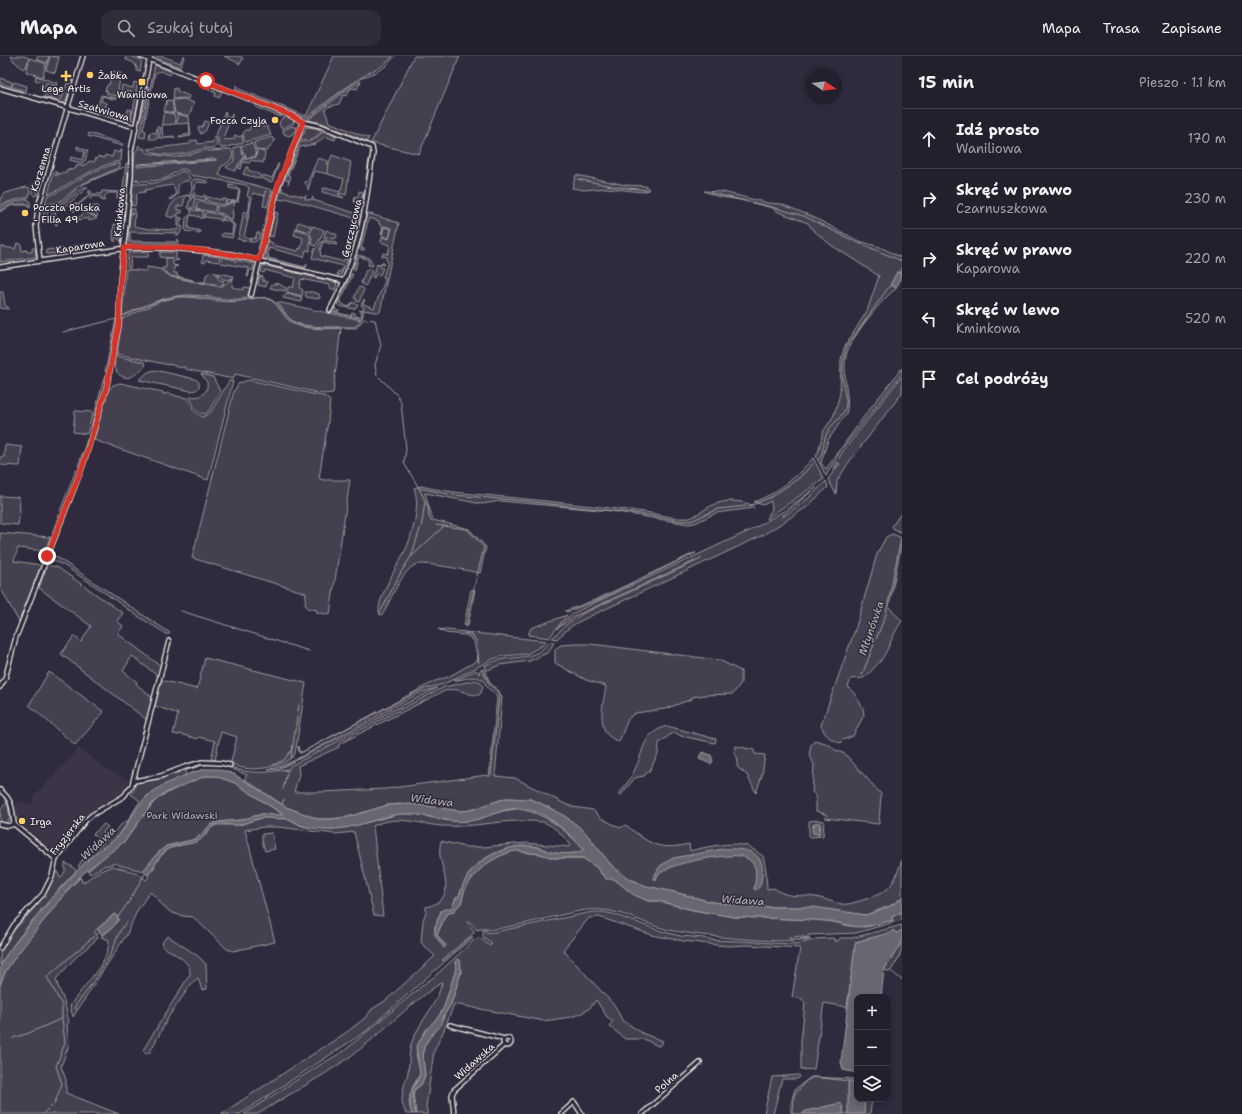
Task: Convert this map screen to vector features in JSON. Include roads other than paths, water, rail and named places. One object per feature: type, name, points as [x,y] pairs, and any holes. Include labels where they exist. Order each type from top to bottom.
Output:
[{"type":"street","name":"Korzenna","points":[[40,261],[36,226],[38,207],[83,56]]},
{"type":"street","points":[[141,56],[150,58],[290,115],[303,122],[278,184],[251,295]]},
{"type":"street","name":"Kminkowa","points":[[0,687],[5,679],[16,637],[83,465],[106,389],[119,324],[120,282],[130,175],[130,151],[150,58]]},
{"type":"street","name":"Szałwiowa","points":[[0,88],[135,127]]},
{"type":"street","name":"Gorczycowa","points":[[303,122],[321,126],[371,146],[373,153],[362,226],[354,256],[330,310]]},
{"type":"street","name":"Kaparowa","points":[[0,267],[124,248],[146,247],[187,249],[231,254],[344,280]]},
{"type":"street","name":"Fryzjerska","points":[[0,948],[14,925],[43,894],[52,876],[56,859],[89,817],[124,796],[134,781],[170,641]]},
{"type":"street","points":[[134,781],[161,776],[202,762],[230,765]]},
{"type":"street","points":[[0,790],[11,803],[14,824],[56,859]]},
{"type":"street","points":[[0,824],[8,826],[14,824]]},
{"type":"street","points":[[450,1025],[504,1039],[508,1038],[511,1041],[509,1045],[504,1045],[504,1039]]},
{"type":"street","name":"Widawska","points":[[454,1114],[452,1098],[454,1090],[504,1045]]},
{"type":"street","name":"Polna","points":[[642,1114],[700,1063]]},
{"type":"street","points":[[561,1114],[574,1102],[582,1114]]},
{"type":"waterway","points":[[307,119],[344,90],[362,78],[386,66],[395,56]]},
{"type":"waterway","points":[[137,165],[216,160]]},
{"type":"waterway","points":[[81,185],[124,167]]},
{"type":"waterway","points":[[577,179],[617,187],[648,190]]},
{"type":"waterway","points":[[45,207],[60,204],[77,189]]},
{"type":"waterway","points":[[711,193],[804,216],[852,240],[902,261]]},
{"type":"waterway","points":[[0,212],[12,205],[28,205]]},
{"type":"waterway","points":[[899,274],[902,269]]},
{"type":"waterway","points":[[819,459],[828,431],[845,409],[846,401],[842,373],[847,346],[891,284]]},
{"type":"waterway","points":[[124,316],[147,305],[172,297],[190,296],[236,301],[257,298],[269,299],[276,303],[290,320],[303,326],[321,328],[356,328],[364,319],[375,320],[381,345],[375,365],[377,375]]},
{"type":"waterway","points":[[63,332],[116,319],[105,372]]},
{"type":"waterway","points":[[379,377],[397,395],[401,403],[406,449],[404,463],[419,488],[428,507],[429,517],[432,522]]},
{"type":"waterway","points":[[89,435],[104,378]]},
{"type":"waterway","points":[[84,449],[87,439]]},
{"type":"waterway","points":[[78,466],[83,452]]},
{"type":"waterway","points":[[419,488],[453,495],[525,501],[691,521],[718,509],[747,506],[771,497],[799,478],[813,464]]},
{"type":"waterway","points":[[60,511],[76,470]]},
{"type":"waterway","points":[[411,557],[422,523],[425,501]]},
{"type":"waterway","points":[[52,533],[59,515]]},
{"type":"waterway","points":[[436,525],[467,529],[484,547],[466,627]]},
{"type":"waterway","points":[[380,613],[410,558],[444,526]]},
{"type":"waterway","points":[[46,550],[51,537]]},
{"type":"waterway","name":"Młynówka","points":[[862,675],[886,614],[901,538]]},
{"type":"waterway","points":[[181,611],[309,651]]},
{"type":"waterway","points":[[464,633],[472,635],[477,642],[479,663]]},
{"type":"waterway","points":[[482,670],[489,684],[498,692],[499,697],[491,775]]},
{"type":"waterway","points":[[291,757],[299,705]]},
{"type":"waterway","points":[[273,765],[284,760],[290,752],[292,752]]},
{"type":"waterway","points":[[283,789],[287,773]]},
{"type":"waterway","points":[[282,804],[284,799]]},
{"type":"waterway","points":[[117,918],[130,900],[146,872]]},
{"type":"waterway","points":[[76,1010],[75,1006],[102,968],[112,951],[121,929],[127,922]]},
{"type":"waterway","points":[[43,1114],[55,1102],[62,1084],[56,1066],[65,1043],[62,1005],[47,977],[100,931]]},
{"type":"waterway","points":[[892,972],[902,980]]},
{"type":"waterway","points":[[13,1038],[29,1033],[61,1019]]},
{"type":"waterway","points":[[793,1114],[794,1095],[806,1081],[813,1077],[848,1081]]},
{"type":"place","name":"Żabka","points":[[90,75]]},
{"type":"place","name":"Lege Artis","points":[[66,76]]},
{"type":"place","name":"Waniliowa","points":[[142,82]]},
{"type":"place","name":"Focca Czyja","points":[[275,120]]},
{"type":"place","name":"Poczta Polska - Filia 49","points":[[25,213]]},
{"type":"place","name":"Irga","points":[[22,821]]},
{"type":"water label","name":"Widawa","points":[[432,800]]},
{"type":"water label","name":"Widawa","points":[[98,843]]},
{"type":"water label","name":"Widawa","points":[[743,900]]},
{"type":"park label","name":"Park Widawski","points":[[182,815]]}]
